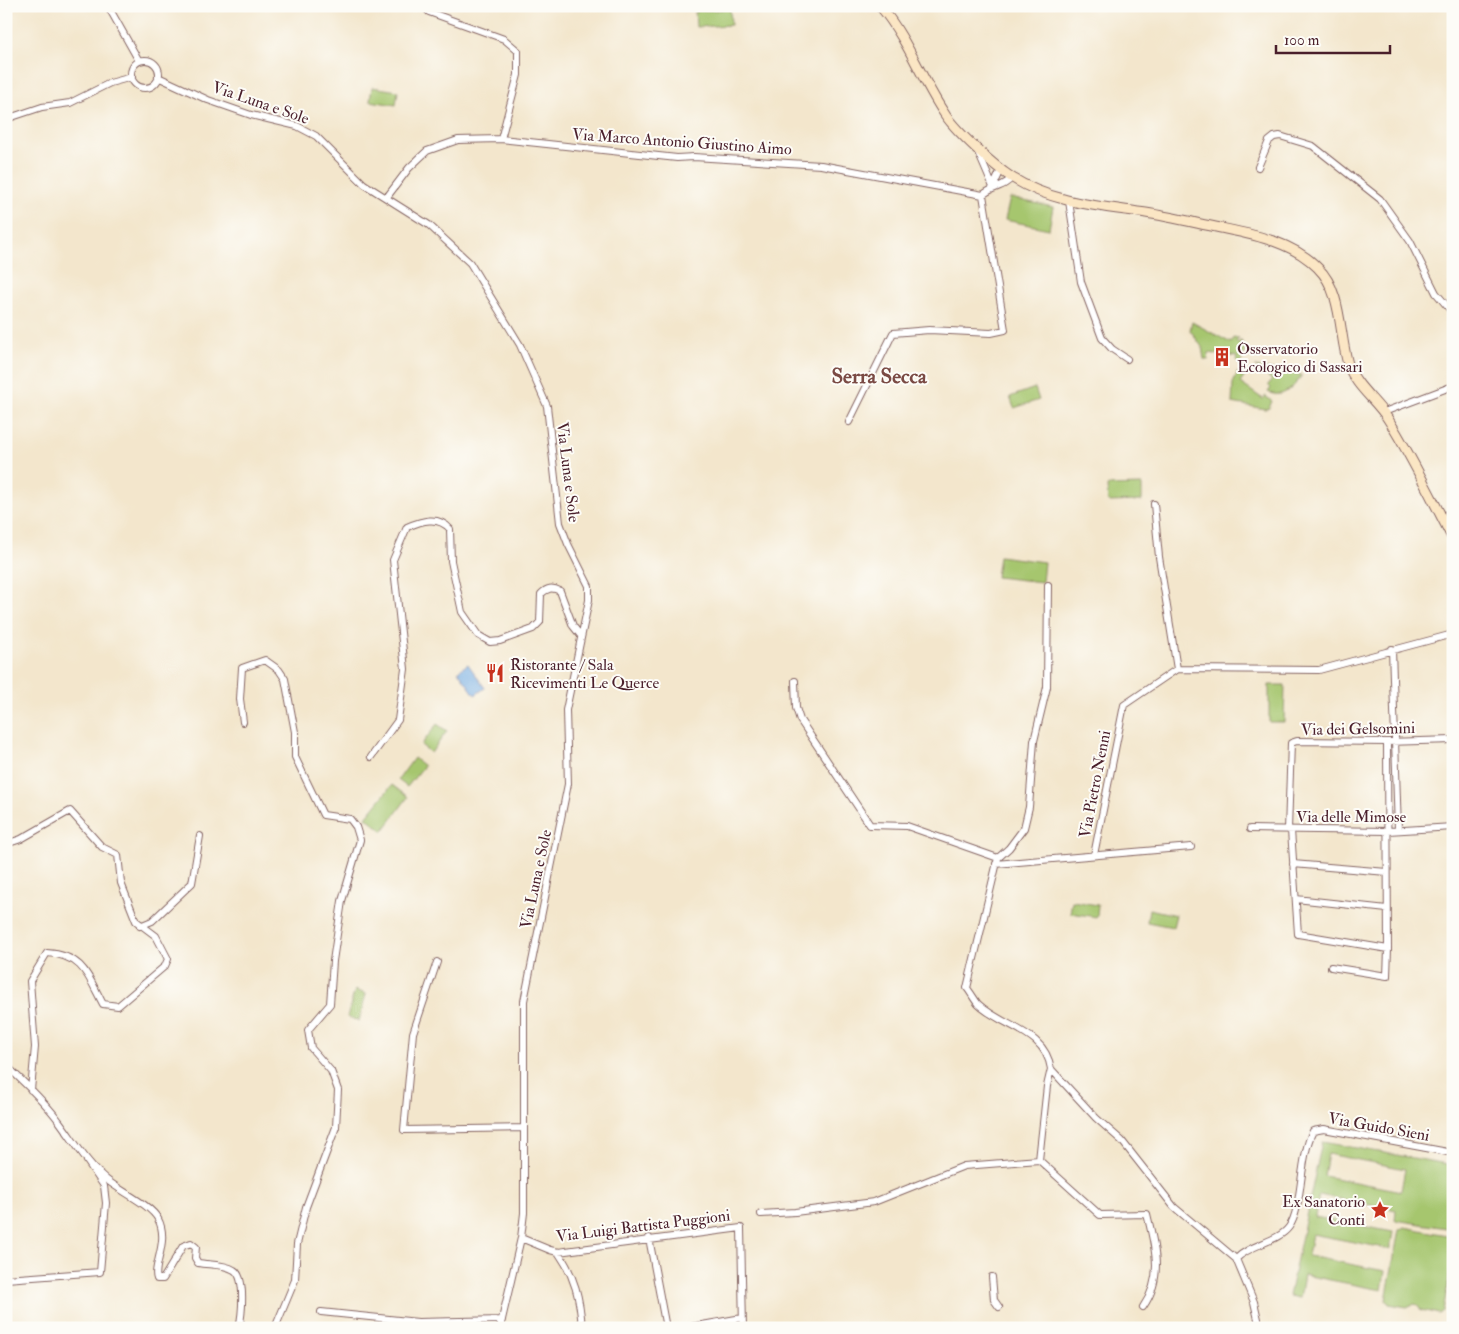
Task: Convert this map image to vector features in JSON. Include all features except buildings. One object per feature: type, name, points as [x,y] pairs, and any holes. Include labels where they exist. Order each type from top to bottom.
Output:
[{"type":"main road","points":[[880,6],[900,34],[947,117],[1001,170],[1012,177],[1042,194],[1069,201],[1245,233],[1268,239],[1305,256],[1320,269],[1329,283],[1349,366],[1358,384],[1384,412],[1403,443],[1453,539]]},
{"type":"street","points":[[108,6],[139,61]]},
{"type":"street","points":[[424,6],[429,12],[504,39],[518,51],[518,75],[501,139]]},
{"type":"street","points":[[139,61],[152,62],[158,68],[158,77],[153,84],[145,87],[137,84],[132,77],[132,68],[139,61]]},
{"type":"street","points":[[6,119],[42,107],[70,103],[110,83],[132,77]]},
{"type":"street","name":"Via Luna e Sole","points":[[158,77],[208,100],[251,115],[297,126],[316,136],[364,184],[429,225],[470,263],[520,345],[547,406],[560,522],[568,544],[589,586],[589,600],[566,710],[568,784],[524,1001],[524,1213],[521,1238],[500,1328]]},
{"type":"street","points":[[1258,168],[1269,141],[1274,137],[1280,136],[1313,146],[1380,199],[1410,242],[1436,293],[1453,313]]},
{"type":"street","name":"Via Marco Antonio Giustino Aimo","points":[[387,197],[409,168],[427,151],[458,140],[501,139],[677,158],[694,157],[821,165],[983,195]]},
{"type":"street","points":[[975,145],[993,188]]},
{"type":"street","points":[[993,188],[1001,170]]},
{"type":"street","points":[[848,422],[893,332],[929,330],[991,333],[1005,330],[983,195],[993,188],[1009,182],[1012,177]]},
{"type":"street","points":[[1069,201],[1081,282],[1102,338],[1112,349],[1127,359]]},
{"type":"street","points":[[1384,412],[1453,386]]},
{"type":"street","points":[[1154,504],[1159,557],[1177,669],[1319,670],[1453,634]]},
{"type":"street","points":[[371,757],[398,720],[405,669],[393,560],[407,527],[422,521],[434,520],[450,529],[451,561],[462,612],[478,636],[490,642],[500,641],[533,629],[540,622],[541,594],[546,589],[552,588],[560,591],[573,626],[581,636]]},
{"type":"street","points":[[1039,1160],[1047,1086],[1051,1069],[1049,1059],[1036,1040],[979,1004],[967,988],[997,861],[1024,828],[1029,807],[1034,741],[1047,687],[1048,585]]},
{"type":"street","points":[[1392,650],[1398,830]]},
{"type":"street","points":[[242,722],[240,700],[242,668],[265,660],[279,670],[286,679],[296,732],[295,757],[323,815],[350,819],[356,827],[360,840],[342,900],[333,961],[330,1004],[308,1030],[311,1048],[331,1071],[338,1090],[336,1127],[306,1207],[298,1244],[295,1280],[275,1328]]},
{"type":"street","name":"Via Pietro Nenni","points":[[997,861],[1094,855],[1124,705],[1177,669]]},
{"type":"street","points":[[795,681],[796,708],[800,720],[870,825],[907,826],[997,861]]},
{"type":"street","name":"Via dei Gelsomini","points":[[1290,830],[1291,743],[1297,741],[1396,742],[1453,740]]},
{"type":"street","points":[[1331,968],[1387,976],[1387,742]]},
{"type":"street","points":[[6,841],[9,843],[21,839],[70,811],[102,847],[118,855],[120,883],[125,898],[140,926],[156,936],[168,959],[165,966],[118,1006],[103,1004],[83,968],[72,958],[47,952],[30,982],[35,1047],[32,1090]]},
{"type":"street","name":"Via delle Mimose","points":[[1250,829],[1388,831],[1453,827]]},
{"type":"street","points":[[1290,830],[1298,934],[1388,948]]},
{"type":"street","points":[[140,926],[152,921],[192,883],[200,836]]},
{"type":"street","points":[[1094,855],[1190,847]]},
{"type":"street","points":[[1293,864],[1387,872]]},
{"type":"street","points":[[1296,899],[1387,909]]},
{"type":"street","points":[[437,962],[413,1033],[404,1130],[524,1128]]},
{"type":"street","points":[[6,1065],[58,1119],[104,1186],[106,1204],[100,1272],[6,1279]]},
{"type":"street","points":[[1051,1069],[1096,1118],[1122,1141],[1174,1207],[1236,1259],[1254,1302],[1260,1328]]},
{"type":"street","name":"Via Guido Sieni","points":[[1236,1259],[1243,1251],[1283,1233],[1289,1227],[1294,1214],[1307,1142],[1312,1131],[1324,1129],[1453,1153]]},
{"type":"street","points":[[85,1158],[106,1180],[158,1218],[162,1229],[163,1248],[156,1274],[157,1279],[164,1278],[184,1246],[190,1243],[196,1247],[195,1258],[198,1263],[231,1268],[238,1273],[241,1282],[242,1311],[239,1328]]},
{"type":"street","points":[[761,1214],[795,1212],[874,1202],[964,1166],[1039,1160],[1100,1215],[1147,1214],[1156,1256],[1153,1293],[1144,1307]]},
{"type":"street","name":"Via Luigi Battista Puggioni","points":[[521,1238],[558,1252],[649,1238],[741,1228],[742,1318]]},
{"type":"street","points":[[649,1238],[666,1328]]},
{"type":"street","points":[[558,1252],[570,1268],[580,1300],[582,1328]]},
{"type":"street","points":[[992,1277],[994,1300],[999,1307]]},
{"type":"street","points":[[321,1312],[418,1322],[502,1320]]},
{"type":"street","points":[[685,1328],[742,1318],[743,1328]]},
{"type":"green space","points":[[730,9],[731,25],[696,27],[695,11]]},
{"type":"green space","points":[[372,87],[398,91],[396,105],[370,101]]},
{"type":"green space","points":[[1010,198],[1053,207],[1049,229],[1005,220]]},
{"type":"green space","points":[[1192,322],[1231,343],[1234,338],[1239,338],[1236,341],[1239,343],[1241,340],[1245,351],[1240,364],[1236,361],[1237,357],[1209,353],[1208,360],[1204,359],[1202,347],[1190,330]]},
{"type":"green space","points":[[1255,367],[1302,375],[1288,391],[1273,394],[1268,392],[1271,388],[1268,385],[1272,380]]},
{"type":"green space","points":[[1238,372],[1245,376],[1240,383],[1263,399],[1265,396],[1272,401],[1269,408],[1265,409],[1232,403],[1233,383]]},
{"type":"green space","points":[[1035,388],[1039,400],[1014,408],[1010,397]]},
{"type":"green space","points":[[1142,485],[1142,501],[1108,502],[1107,486]]},
{"type":"green space","points":[[999,556],[1044,562],[1042,582],[996,577]]},
{"type":"green space","points":[[1269,685],[1285,685],[1284,722],[1269,722]]},
{"type":"green space","points":[[437,724],[447,731],[431,753],[421,745]]},
{"type":"green space","points":[[414,758],[424,766],[407,787],[398,780]]},
{"type":"green space","points":[[392,785],[408,797],[383,831],[366,817]]},
{"type":"green space","points":[[1072,901],[1098,905],[1097,917],[1070,913]]},
{"type":"green space","points":[[1149,909],[1176,915],[1173,927],[1147,922]]},
{"type":"green space","points":[[355,990],[366,994],[359,1021],[347,1017]]},
{"type":"green space","points":[[1322,1142],[1453,1165],[1453,1229],[1395,1220],[1396,1210],[1319,1195],[1315,1217],[1393,1232],[1390,1249],[1312,1234],[1308,1256],[1385,1271],[1382,1290],[1304,1275],[1300,1298],[1289,1296]],"holes":[[[1328,1154],[1405,1169],[1401,1191],[1324,1176]]]},
{"type":"green space","points":[[1404,1227],[1453,1236],[1453,1257],[1443,1311],[1439,1314],[1421,1310],[1418,1305],[1413,1304],[1407,1307],[1389,1304],[1386,1300],[1399,1230]]},
{"type":"water","points":[[468,664],[485,688],[475,695],[458,671]]},
{"type":"place","name":"Osservatorio Ecologico di Sassari","points":[[1222,357]]},
{"type":"place","name":"Ristorante / Sala Ricevimenti Le Querce","points":[[495,673]]},
{"type":"place","name":"Ex Sanatorio Conti","points":[[1380,1210]]},
{"type":"district","name":"Serra Secca","points":[[879,376]]}]
